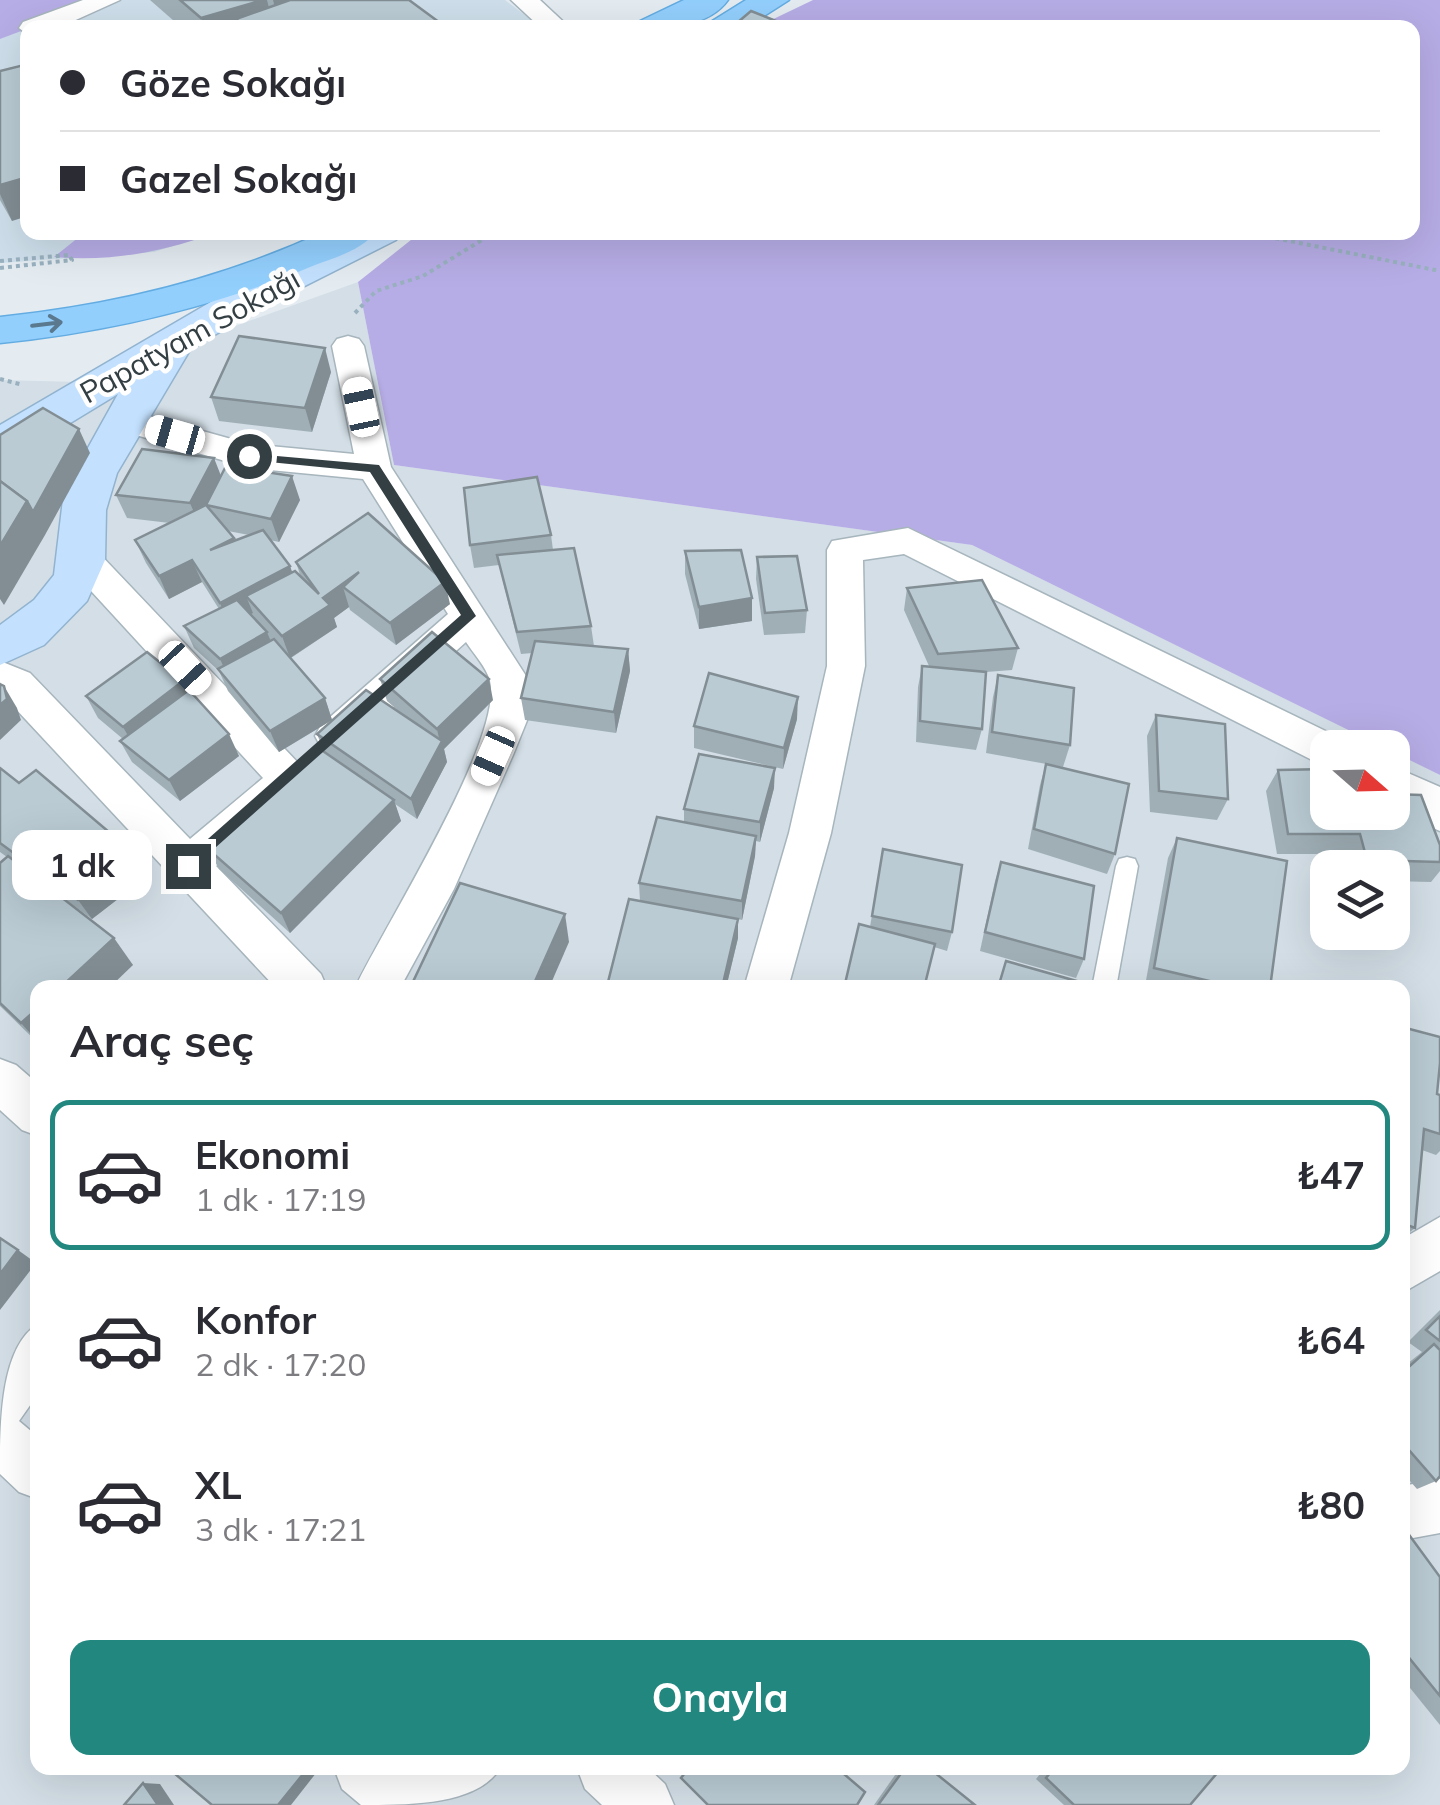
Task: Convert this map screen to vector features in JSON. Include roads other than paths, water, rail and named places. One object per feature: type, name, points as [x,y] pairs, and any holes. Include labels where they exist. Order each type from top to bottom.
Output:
[{"type":"main road","points":[[669,20],[711,0]]},
{"type":"main road","points":[[733,20],[772,0]]},
{"type":"main road","points":[[0,296],[140,273],[245,240]]},
{"type":"main road","points":[[0,330],[94,319],[234,284],[297,262],[340,240]]},
{"type":"main road","name":"Papatyam Sokağı","points":[[0,445],[186,333],[366,240]]},
{"type":"main road","points":[[0,647],[39,626],[61,600],[82,558],[79,522],[88,490],[124,420],[186,333]]},
{"type":"street","points":[[52,20],[107,0]]},
{"type":"street","points":[[524,0],[548,20]]},
{"type":"street","points":[[348,346],[374,468],[509,679],[508,718],[433,889],[382,980]]},
{"type":"street","points":[[124,420],[249,456],[374,468]]},
{"type":"street","points":[[768,980],[810,833],[846,666],[845,550],[908,541],[1310,741]]},
{"type":"street","points":[[82,558],[288,778]]},
{"type":"street","points":[[188,866],[469,616]]},
{"type":"street","points":[[0,676],[16,683],[296,980]]},
{"type":"street","points":[[1410,791],[1432,802],[1440,814]]},
{"type":"street","points":[[0,1080],[30,1108]]},
{"type":"street","points":[[1410,1264],[1440,1241]]},
{"type":"street","points":[[0,1404],[30,1361]]},
{"type":"street","points":[[0,1439],[30,1466]]},
{"type":"street","points":[[1410,1512],[1440,1506]]},
{"type":"street","points":[[371,1775],[406,1805],[459,1775]]},
{"type":"street","points":[[613,1775],[644,1805]]},
{"type":"lane","points":[[1106,980],[1127,866]]}]
